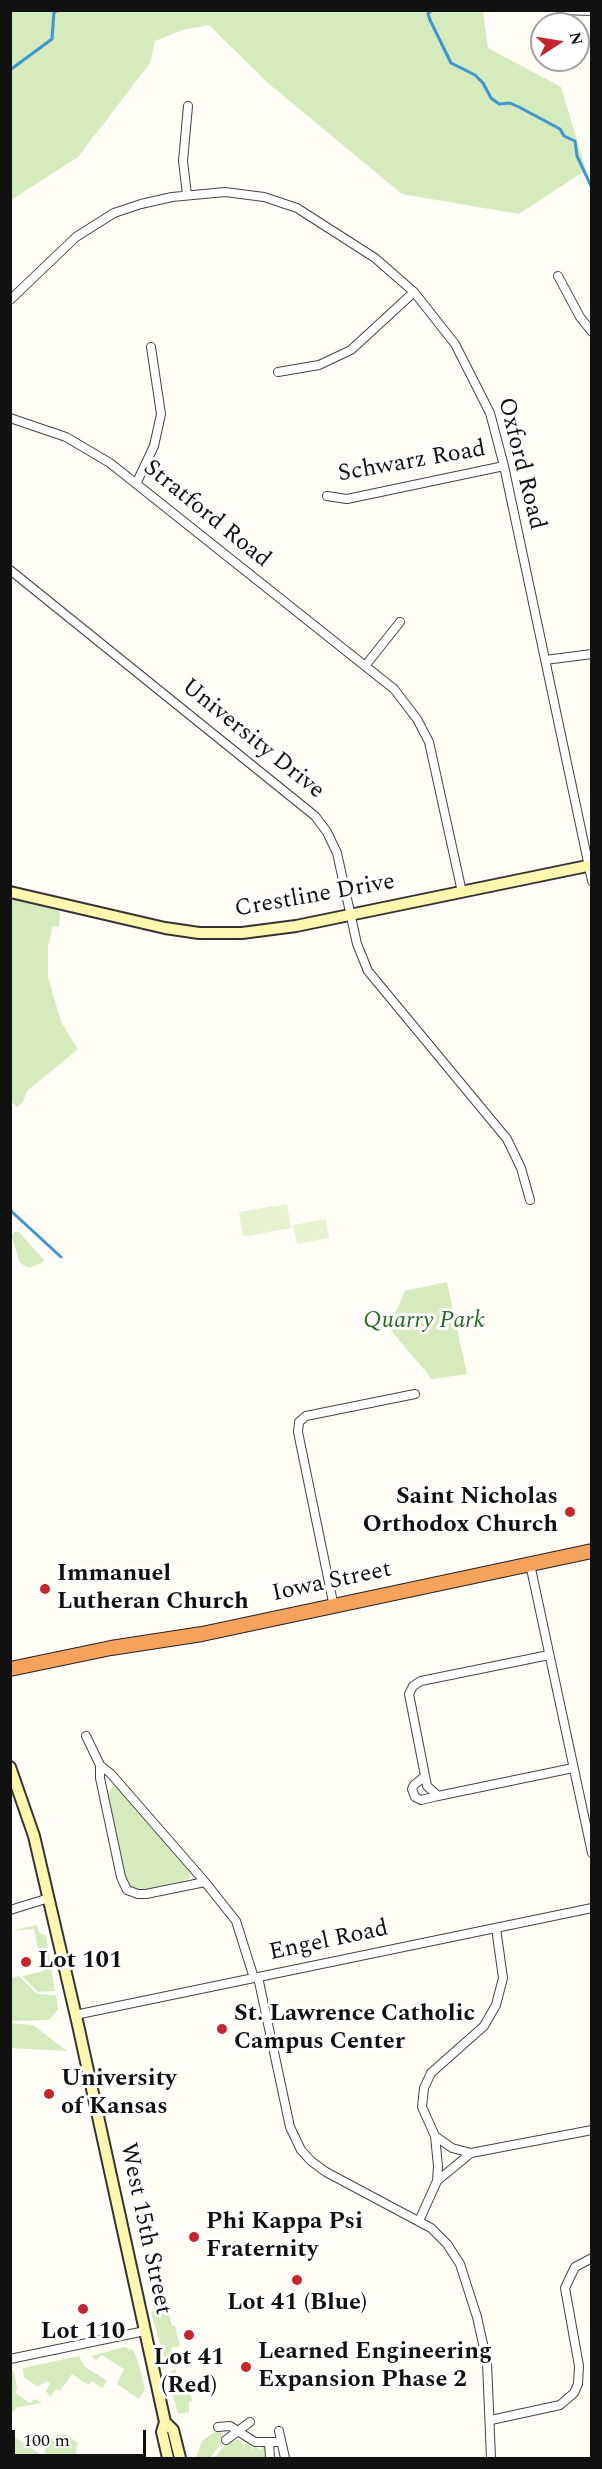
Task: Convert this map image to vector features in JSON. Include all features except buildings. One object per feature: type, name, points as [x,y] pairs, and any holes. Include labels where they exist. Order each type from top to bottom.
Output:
[{"type":"highway","name":"Iowa Street","points":[[10,1669],[111,1648],[202,1634],[591,1551]]},
{"type":"street","points":[[561,10],[591,11]]},
{"type":"street","points":[[10,300],[63,248],[99,221],[141,204],[187,195],[183,161],[188,106]]},
{"type":"street","name":"Oxford Road","points":[[187,195],[239,193],[285,203],[368,253],[414,292],[443,326],[474,378],[490,413],[504,466],[590,865],[591,881]]},
{"type":"street","points":[[558,276],[580,317],[591,332]]},
{"type":"street","points":[[279,372],[319,365],[351,350],[414,292]]},
{"type":"street","points":[[136,484],[154,446],[160,414],[151,347]]},
{"type":"street","name":"Stratford Road","points":[[10,417],[41,426],[86,447],[365,666],[403,699],[429,742],[462,892]]},
{"type":"street","name":"Schwarz Road","points":[[327,496],[347,499],[504,466]]},
{"type":"street","name":"University Drive","points":[[10,570],[309,810],[332,840],[357,944],[368,970],[507,1139],[521,1168],[530,1200]]},
{"type":"street","points":[[365,666],[400,622]]},
{"type":"street","points":[[545,660],[591,654]]},
{"type":"street","name":"Crestline Drive","points":[[10,892],[134,922],[199,933],[257,932],[351,915],[590,865]]},
{"type":"street","points":[[334,1606],[298,1432],[299,1422],[306,1416],[415,1394]]},
{"type":"street","points":[[530,1564],[591,1853]]},
{"type":"street","points":[[438,1796],[429,1791],[425,1776],[409,1694],[411,1689],[421,1681],[549,1655]]},
{"type":"street","points":[[86,1737],[100,1765],[121,1877],[127,1890],[146,1894],[205,1882]]},
{"type":"street","points":[[100,1765],[117,1781],[236,1921],[256,1977],[290,2127],[301,2150],[326,2172],[431,2228],[447,2244],[463,2273],[483,2340],[491,2421],[490,2458]]},
{"type":"street","name":"West 15th Street","points":[[10,1767],[34,1836],[49,1898],[165,2422],[162,2432],[168,2458]]},
{"type":"street","points":[[425,1776],[412,1789],[414,1797],[422,1800],[573,1768]]},
{"type":"street","points":[[104,1793],[106,1787],[117,1781]]},
{"type":"street","points":[[10,1910],[49,1898]]},
{"type":"street","name":"Engel Road","points":[[75,2015],[591,1908]]},
{"type":"street","points":[[496,1928],[503,1978],[496,2005],[484,2026],[431,2073],[422,2098],[424,2117],[435,2136],[452,2148],[471,2153],[591,2130]]},
{"type":"street","points":[[435,2136],[437,2181]]},
{"type":"street","points":[[419,2221],[437,2181],[471,2153]]},
{"type":"street","points":[[491,2421],[560,2405],[574,2393],[578,2384],[579,2366],[565,2288],[575,2267],[591,2258]]},
{"type":"street","points":[[10,2359],[145,2331]]},
{"type":"street","points":[[226,2440],[249,2420]]},
{"type":"street","name":"West 15th Street","points":[[165,2422],[173,2430],[180,2458]]},
{"type":"street","points":[[218,2427],[236,2429],[255,2442],[281,2442]]},
{"type":"street","points":[[279,2432],[285,2458]]},
{"type":"street","points":[[269,2443],[270,2458]]},
{"type":"green space","points":[[11,10],[483,11],[488,48],[561,87],[586,170],[519,214],[402,194],[269,84],[209,25],[183,30],[155,41],[150,63],[78,157],[11,200]]},
{"type":"green space","points":[[10,897],[55,908],[60,913],[59,927],[53,926],[48,947],[48,977],[61,1022],[78,1049],[27,1091],[23,1102],[17,1107],[10,1100]]},
{"type":"green space","points":[[287,1204],[291,1228],[243,1237],[239,1212]]},
{"type":"green space","points":[[326,1219],[329,1238],[297,1244],[293,1225]]},
{"type":"green space","points":[[14,1232],[19,1232],[44,1260],[42,1263],[29,1268],[20,1263],[12,1237]]},
{"type":"green space","name":"Quarry Park","points":[[447,1282],[467,1374],[432,1379],[389,1328],[405,1291]]},
{"type":"green space","points":[[113,1786],[118,1788],[191,1872],[189,1879],[145,1890],[136,1890],[128,1886],[107,1795]]},
{"type":"green space","points":[[37,1925],[39,1932],[46,1936],[55,1991],[38,1992],[22,1976],[43,1971],[34,1929],[11,1931]]},
{"type":"green space","points":[[19,1976],[37,1994],[56,1995],[58,2009],[49,2020],[11,2021],[11,1978]]},
{"type":"green space","points":[[10,2023],[33,2025],[67,2051],[11,2048]]},
{"type":"green space","points":[[171,2307],[168,2310],[180,2346],[171,2348],[174,2359],[169,2362],[164,2357],[151,2313],[154,2308]]},
{"type":"green space","points":[[124,2347],[133,2350],[137,2358],[145,2389],[139,2399],[117,2384],[124,2369],[102,2355],[96,2360],[91,2356]]},
{"type":"green space","points":[[79,2356],[84,2366],[107,2381],[102,2388],[92,2381],[88,2385],[72,2374],[60,2391],[56,2389],[50,2397],[46,2391],[50,2383],[46,2381],[38,2387],[24,2377],[23,2368]]},
{"type":"green space","points":[[176,2369],[176,2375],[189,2383],[192,2401],[189,2402],[189,2412],[178,2414],[168,2378],[171,2371]]},
{"type":"green space","points":[[11,2371],[14,2371],[17,2388],[15,2393],[30,2403],[35,2399],[42,2403],[18,2407],[11,2413]]},
{"type":"green space","points":[[219,2429],[225,2439],[210,2458],[196,2458],[202,2441]]},
{"type":"green space","points":[[65,2434],[78,2443],[76,2450],[78,2458],[53,2458],[44,2452],[54,2436]]},
{"type":"green space","points":[[11,2435],[40,2454],[37,2458],[11,2458]]},
{"type":"green space","points":[[234,2435],[236,2438],[233,2442],[237,2439],[244,2444],[242,2450],[246,2444],[252,2447],[252,2451],[254,2446],[261,2450],[262,2446],[266,2447],[267,2458],[214,2458]]},
{"type":"waterway","points":[[10,70],[52,39],[54,12],[59,10]]},
{"type":"waterway","points":[[431,10],[428,14],[430,20],[451,63],[475,75],[483,83],[491,98],[499,104],[510,103],[519,107],[560,129],[564,136],[575,141],[577,156],[592,188]]},
{"type":"waterway","points":[[10,1210],[61,1257]]},
{"type":"place","name":"Saint Nicholas Orthodox Church","points":[[570,1512]]},
{"type":"place","name":"Immanuel Lutheran Church","points":[[45,1589]]},
{"type":"place","name":"Lot 101","points":[[26,1962]]},
{"type":"place","name":"St. Lawrence Catholic Campus Center","points":[[222,2029]]},
{"type":"place","name":"University of Kansas","points":[[49,2094]]},
{"type":"place","name":"Phi Kappa Psi Fraternity","points":[[194,2237]]},
{"type":"place","name":"Lot 41 (Blue)","points":[[297,2280]]},
{"type":"place","name":"Lot 110","points":[[83,2309]]},
{"type":"place","name":"Lot 41 (Red)","points":[[189,2335]]},
{"type":"place","name":"Learned Engineering Expansion Phase 2","points":[[246,2367]]}]
